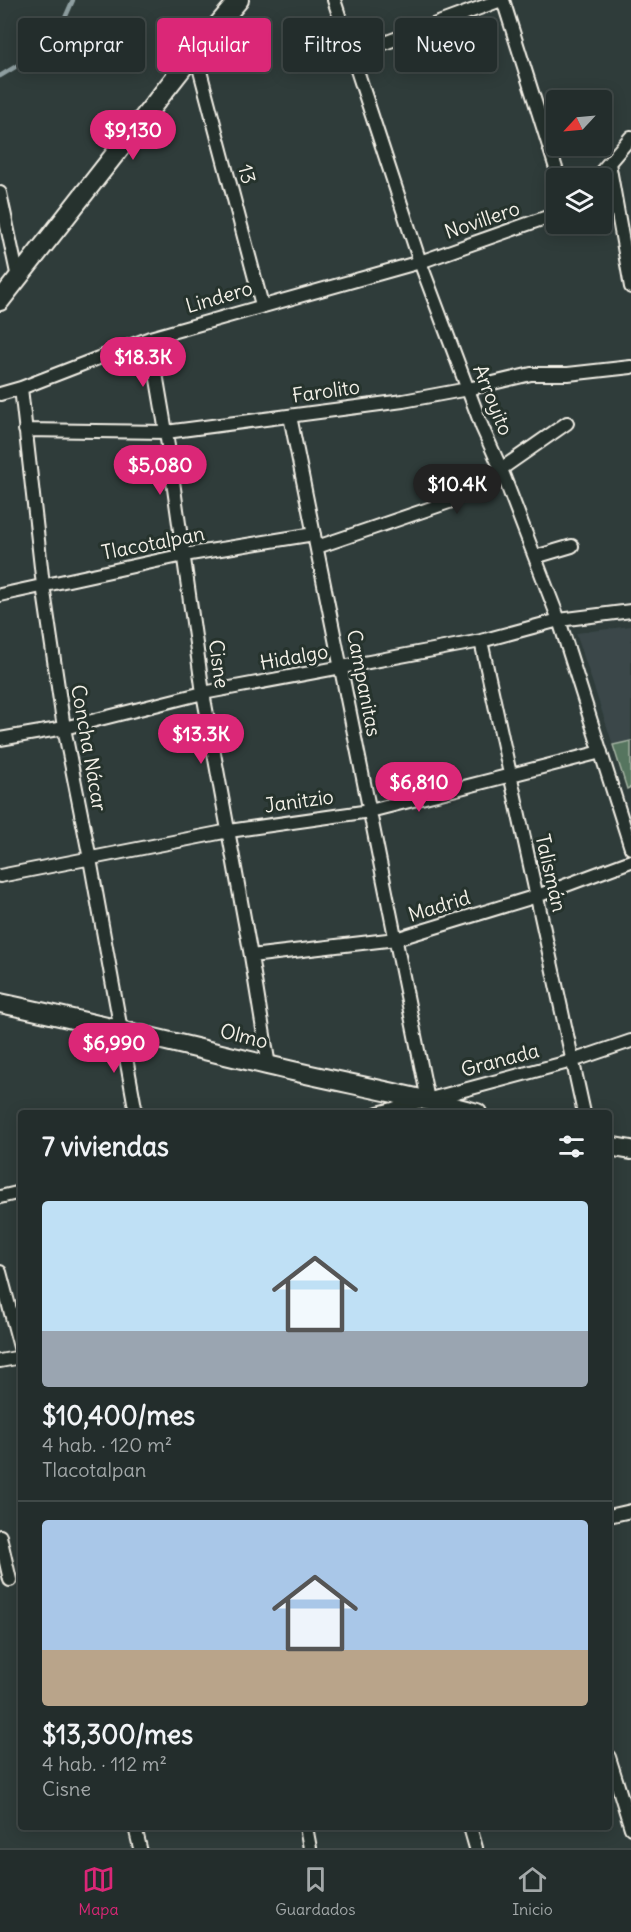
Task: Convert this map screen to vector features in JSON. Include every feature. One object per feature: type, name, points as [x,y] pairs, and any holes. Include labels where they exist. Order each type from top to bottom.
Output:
[{"type":"main road","points":[[224,18],[239,0]]},
{"type":"main road","points":[[0,301],[179,72]]},
{"type":"main road","name":"Olmo","points":[[0,1003],[466,1110]]},
{"type":"main road","points":[[612,1147],[630,1154]]},
{"type":"street","name":"Arroyito","points":[[334,0],[340,18]]},
{"type":"street","points":[[383,44],[502,0],[556,168]]},
{"type":"street","name":"13","points":[[200,72],[262,305]]},
{"type":"street","name":"Arroyito","points":[[358,72],[420,262],[482,427],[501,469],[559,620],[631,848]]},
{"type":"street","points":[[605,168],[631,137]]},
{"type":"street","points":[[609,163],[631,286]]},
{"type":"street","points":[[0,193],[18,278]]},
{"type":"street","name":"Novillero","points":[[420,262],[546,218]]},
{"type":"street","name":"Lindero","points":[[0,394],[150,338],[420,262]]},
{"type":"street","name":"Cisne","points":[[150,338],[166,432],[203,693],[269,1066]]},
{"type":"street","name":"Farolito","points":[[25,430],[166,432],[403,401],[531,374],[568,374],[631,367]]},
{"type":"street","name":"Concha Nácar","points":[[21,388],[43,585],[64,728],[135,1110]]},
{"type":"street","name":"Campanitas","points":[[290,416],[428,1100]]},
{"type":"street","points":[[317,547],[449,502],[567,423]]},
{"type":"street","name":"Tlacotalpan","points":[[0,595],[184,555],[314,534]]},
{"type":"street","points":[[536,557],[572,546]]},
{"type":"street","name":"Hidalgo","points":[[0,739],[64,728],[203,693],[481,641],[559,620],[631,612]]},
{"type":"street","name":"Talismán","points":[[481,641],[583,1110]]},
{"type":"street","name":"Janitzio","points":[[0,876],[229,831],[370,811],[601,752]]},
{"type":"street","name":"Madrid","points":[[251,956],[396,939],[537,896],[631,861]]},
{"type":"street","name":"Granada","points":[[390,1110],[572,1061],[631,1041]]},
{"type":"street","points":[[0,1197],[18,1193]]},
{"type":"street","points":[[0,1272],[18,1340]]},
{"type":"street","points":[[0,1361],[18,1358]]},
{"type":"street","points":[[612,1515],[631,1511]]},
{"type":"street","points":[[0,1536],[10,1580]]},
{"type":"street","points":[[612,1767],[631,1828]]},
{"type":"street","points":[[136,1830],[140,1848]]},
{"type":"street","points":[[307,1830],[310,1848]]},
{"type":"street","points":[[471,1830],[476,1848]]},
{"type":"shaded area","points":[[631,626],[631,741],[613,745],[576,633]]},
{"type":"green space","points":[[631,741],[631,787],[627,789],[613,745]]},
{"type":"waterway","points":[[0,76],[30,58],[65,18],[73,0]]}]
